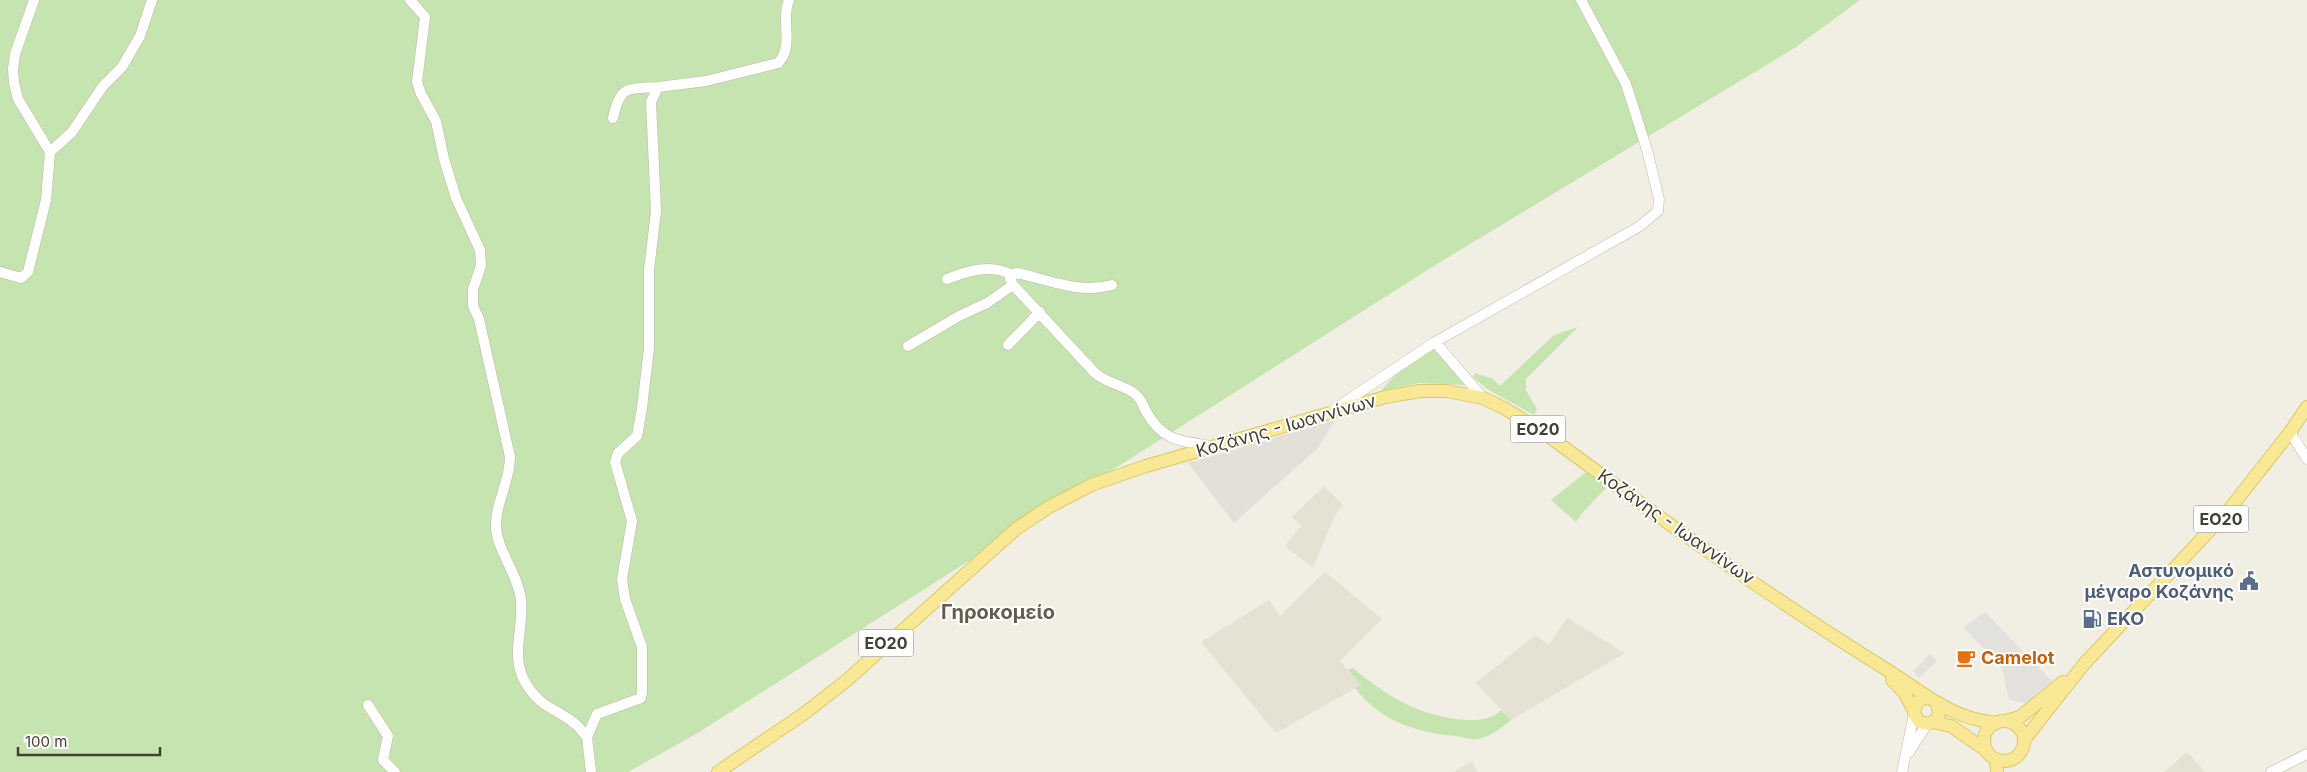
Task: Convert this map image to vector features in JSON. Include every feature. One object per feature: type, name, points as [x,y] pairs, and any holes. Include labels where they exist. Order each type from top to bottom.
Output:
[{"type":"main road","name":"Κοζάνης - Ιωαννίνων","points":[[718,772],[805,713],[846,681],[898,632],[1032,517],[1071,494],[1104,480],[1385,397],[1428,390],[1460,392],[1483,398],[1504,408],[1543,432],[1875,664],[1933,701],[1960,716],[2001,722]]},
{"type":"main road","name":"ΕΟ20","points":[[2015,758],[2021,752],[2024,740],[2084,664],[2228,511],[2290,432],[2307,407]]},
{"type":"main road","name":"Κοζάνης - Ιωαννίνων","points":[[1875,664],[1904,692],[1914,712]]},
{"type":"main road","name":"ΕΟ20","points":[[2001,722],[2015,720],[2084,664]]},
{"type":"main road","points":[[1914,712],[1918,701],[1933,701],[1940,714],[1930,723]]},
{"type":"main road","name":"ΕΟ20","points":[[1914,712],[1920,722],[1951,726],[1993,761]]},
{"type":"main road","points":[[2015,758],[1993,761],[1984,743],[1985,735],[2001,722],[2017,726],[2024,740]]},
{"type":"main road","points":[[2011,772],[2015,758]]},
{"type":"street","points":[[0,272],[21,278],[30,268],[46,200],[50,152],[18,98],[13,69],[15,54],[34,0]]},
{"type":"street","points":[[50,152],[72,132],[103,86],[127,59],[140,36],[152,0]]},
{"type":"street","points":[[410,0],[424,17],[417,82],[421,94],[436,121],[444,159],[456,198],[480,250],[481,266],[473,289],[473,306],[479,319],[510,457],[510,473],[497,510],[496,528],[499,540],[518,583],[522,616],[517,665],[525,682],[536,698],[546,707],[575,723],[587,737]]},
{"type":"street","points":[[613,118],[617,97],[621,93],[636,89],[706,81],[778,63],[785,56],[788,42],[786,8],[790,0]]},
{"type":"street","points":[[1328,414],[1368,384],[1435,342],[1640,226],[1658,211],[1659,199],[1647,150],[1629,93],[1618,65],[1581,0]]},
{"type":"street","points":[[591,772],[587,737],[597,714],[641,698],[642,692],[642,647],[625,599],[622,579],[632,533],[632,521],[615,462],[618,453],[637,436],[642,408],[648,348],[649,270],[656,211],[651,102],[658,87]]},
{"type":"street","points":[[947,279],[976,270],[998,269],[1012,280],[1095,374],[1109,384],[1124,386],[1139,397],[1146,413],[1163,435],[1215,447]]},
{"type":"street","points":[[908,346],[959,316],[987,303],[1017,273],[1052,283],[1080,287],[1101,288],[1112,285]]},
{"type":"street","points":[[1008,346],[1040,312]]},
{"type":"street","points":[[1435,342],[1483,398]]},
{"type":"street","points":[[2290,432],[2307,459]]},
{"type":"street","points":[[368,705],[388,736],[383,760],[395,772]]},
{"type":"street","points":[[1902,772],[1914,712]]},
{"type":"street","points":[[1905,760],[1930,723]]},
{"type":"street","points":[[2271,772],[2307,754]]},
{"type":"shaded area","points":[[1335,420],[1318,448],[1234,523],[1188,463]]},
{"type":"shaded area","points":[[1324,486],[1343,505],[1334,517],[1313,568],[1285,546],[1301,526],[1292,517]]},
{"type":"shaded area","points":[[1325,572],[1382,619],[1340,661],[1361,685],[1276,733],[1201,642],[1269,600],[1280,616]]},
{"type":"shaded area","points":[[1985,612],[2052,681],[2026,703],[2009,700],[2002,668],[1963,627]]},
{"type":"shaded area","points":[[1567,618],[1625,653],[1511,720],[1476,683],[1535,635],[1549,645]]},
{"type":"shaded area","points":[[1930,654],[1937,661],[1919,678],[1913,671]]},
{"type":"shaded area","points":[[2187,752],[2205,772],[2164,772],[2170,767]]},
{"type":"shaded area","points":[[1472,761],[1477,772],[1453,772]]},
{"type":"green space","points":[[0,0],[1860,0],[1796,47],[1437,264],[696,734],[628,772],[0,772]]},
{"type":"green space","points":[[1578,327],[1526,379],[1526,390],[1537,409],[1534,415],[1487,389],[1473,377],[1475,373],[1493,379],[1500,386],[1554,335]]},
{"type":"green space","points":[[1434,348],[1465,385],[1419,383],[1381,391],[1403,366]]},
{"type":"green space","points":[[1586,472],[1606,488],[1576,522],[1551,500]]},
{"type":"green space","points":[[1353,668],[1393,697],[1436,715],[1469,720],[1482,719],[1490,717],[1501,710],[1511,720],[1492,734],[1478,739],[1412,728],[1387,717],[1365,699],[1355,688],[1361,685],[1348,670]]},
{"type":"place","name":"Αστυνομικό μέγαρο Κοζάνης","points":[[2249,581]]},
{"type":"place","name":"EKO","points":[[2092,619]]},
{"type":"place","name":"Camelot","points":[[1966,658]]},
{"type":"district","name":"Γηροκομείο","points":[[998,612]]}]
